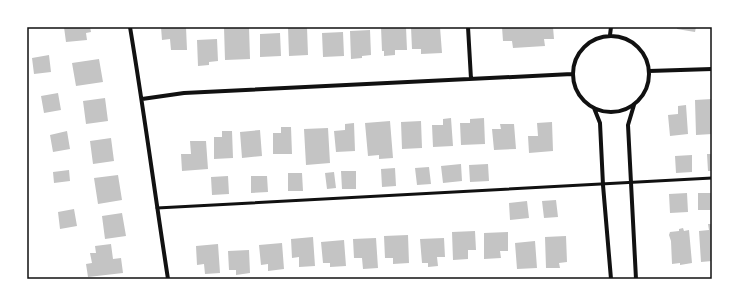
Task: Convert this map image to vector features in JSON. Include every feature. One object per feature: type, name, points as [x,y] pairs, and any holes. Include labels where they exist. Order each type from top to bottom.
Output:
[{"type":"street","points":[[130,27],[168,279]]},
{"type":"street","points":[[468,27],[470,80]]},
{"type":"street","points":[[610,36],[611,27]]},
{"type":"street","points":[[634,105],[621,111],[607,112],[594,108],[582,100],[575,88],[572,74],[575,60],[583,47],[596,39],[610,36],[626,38],[639,48],[647,62],[649,72],[648,83],[644,93],[634,105],[628,125],[636,279]]},
{"type":"street","points":[[649,72],[712,69]]},
{"type":"street","points":[[142,99],[184,93],[572,74]]},
{"type":"street","points":[[594,108],[600,124],[602,185],[611,279]]},
{"type":"lane","points":[[157,208],[712,178]]},
{"type":"building","points":[[64,27],[90,27],[91,32],[86,33],[87,40],[66,42]]},
{"type":"building","points":[[161,27],[186,27],[187,50],[171,50],[170,39],[162,40]]},
{"type":"building","points":[[224,27],[249,27],[250,59],[225,60]]},
{"type":"building","points":[[288,27],[307,27],[308,55],[289,56]]},
{"type":"building","points":[[381,27],[406,27],[407,50],[395,50],[395,55],[384,56],[384,51],[382,51]]},
{"type":"building","points":[[411,27],[440,27],[442,53],[421,54],[421,49],[412,49]]},
{"type":"building","points":[[502,27],[553,27],[554,39],[544,39],[545,46],[513,48],[512,41],[503,41]]},
{"type":"building","points":[[677,27],[696,27],[695,32],[677,29]]},
{"type":"building","points":[[370,30],[371,55],[351,59],[350,31]]},
{"type":"building","points":[[343,32],[344,56],[323,57],[322,33]]},
{"type":"building","points":[[280,33],[281,56],[260,57],[260,34]]},
{"type":"building","points":[[217,39],[218,61],[209,62],[209,65],[198,66],[197,40]]},
{"type":"building","points":[[49,55],[51,72],[34,74],[32,58]]},
{"type":"building","points":[[99,59],[103,82],[76,86],[72,63]]},
{"type":"building","points":[[58,93],[61,110],[44,113],[41,96]]},
{"type":"building","points":[[105,98],[108,121],[86,124],[83,101]]},
{"type":"building","points":[[712,99],[712,134],[696,135],[695,100]]},
{"type":"building","points":[[686,105],[688,134],[670,136],[668,115],[678,114],[678,106]]},
{"type":"building","points":[[451,118],[453,146],[433,147],[432,125],[443,125],[443,119]]},
{"type":"building","points":[[484,118],[485,144],[461,145],[460,123],[470,123],[470,119]]},
{"type":"building","points":[[390,121],[393,158],[379,159],[379,155],[368,156],[365,123]]},
{"type":"building","points":[[421,121],[422,148],[402,149],[401,122]]},
{"type":"building","points":[[552,122],[553,151],[529,153],[528,136],[538,136],[537,123]]},
{"type":"building","points":[[354,123],[355,151],[336,152],[334,131],[345,130],[345,124]]},
{"type":"building","points":[[500,124],[514,124],[516,149],[494,150],[492,129],[501,129]]},
{"type":"building","points":[[281,127],[291,127],[292,154],[273,154],[273,133],[281,133]]},
{"type":"building","points":[[328,128],[330,163],[306,165],[304,129]]},
{"type":"building","points":[[260,130],[262,156],[242,158],[240,132]]},
{"type":"building","points":[[67,131],[70,149],[53,152],[50,135]]},
{"type":"building","points":[[222,131],[232,131],[233,158],[214,159],[214,137],[222,137]]},
{"type":"building","points":[[111,138],[114,161],[93,164],[90,141]]},
{"type":"building","points":[[190,141],[206,141],[208,169],[182,171],[181,154],[191,154]]},
{"type":"building","points":[[707,154],[712,154],[712,171],[708,171]]},
{"type":"building","points":[[692,155],[692,172],[676,173],[675,156]]},
{"type":"building","points":[[461,164],[462,181],[443,183],[441,166]]},
{"type":"building","points":[[488,164],[489,181],[470,182],[469,165]]},
{"type":"building","points":[[429,167],[431,184],[417,185],[415,168]]},
{"type":"building","points":[[395,168],[396,186],[382,187],[381,169]]},
{"type":"building","points":[[69,170],[70,181],[54,183],[53,172]]},
{"type":"building","points":[[341,171],[356,171],[356,189],[342,189]]},
{"type":"building","points":[[334,172],[336,188],[327,189],[325,173]]},
{"type":"building","points":[[288,173],[302,173],[303,191],[288,191]]},
{"type":"building","points":[[118,175],[122,200],[98,204],[94,178]]},
{"type":"building","points":[[228,176],[229,194],[212,195],[211,177]]},
{"type":"building","points":[[251,176],[267,176],[268,192],[251,193]]},
{"type":"building","points":[[687,193],[688,212],[670,213],[669,194]]},
{"type":"building","points":[[698,193],[712,193],[712,210],[698,210]]},
{"type":"building","points":[[556,200],[558,217],[544,218],[542,201]]},
{"type":"building","points":[[527,201],[529,218],[510,220],[509,203]]},
{"type":"building","points":[[74,209],[77,226],[60,229],[58,212]]},
{"type":"building","points":[[122,213],[126,236],[105,239],[102,216]]},
{"type":"building","points":[[708,224],[712,224],[712,261],[701,262],[699,231],[709,230]]},
{"type":"building","points":[[683,228],[684,231],[689,230],[692,263],[680,265],[680,263],[672,264],[671,241],[669,235],[670,232],[679,231],[679,229]]},
{"type":"building","points":[[475,231],[476,250],[468,250],[468,259],[453,260],[452,232]]},
{"type":"building","points":[[508,232],[508,251],[500,251],[501,258],[484,259],[484,233]]},
{"type":"building","points":[[408,235],[409,263],[393,264],[393,258],[385,258],[384,236]]},
{"type":"building","points":[[566,236],[567,262],[559,263],[560,268],[546,268],[545,237]]},
{"type":"building","points":[[313,237],[315,266],[299,267],[299,257],[292,258],[291,239]]},
{"type":"building","points":[[376,238],[378,268],[363,269],[362,258],[354,258],[353,239]]},
{"type":"building","points":[[444,238],[445,257],[437,257],[438,266],[428,267],[428,263],[422,263],[420,239]]},
{"type":"building","points":[[344,240],[346,266],[330,267],[330,263],[323,263],[321,242]]},
{"type":"building","points":[[535,241],[537,268],[517,269],[515,243]]},
{"type":"building","points":[[282,243],[284,269],[268,271],[268,264],[261,265],[259,245]]},
{"type":"building","points":[[111,244],[113,259],[121,258],[123,273],[88,277],[86,264],[92,263],[90,253],[96,253],[95,246]]},
{"type":"building","points":[[218,244],[220,273],[205,274],[204,264],[197,265],[196,246]]},
{"type":"building","points":[[249,250],[250,273],[236,275],[236,270],[229,270],[228,251]]}]
